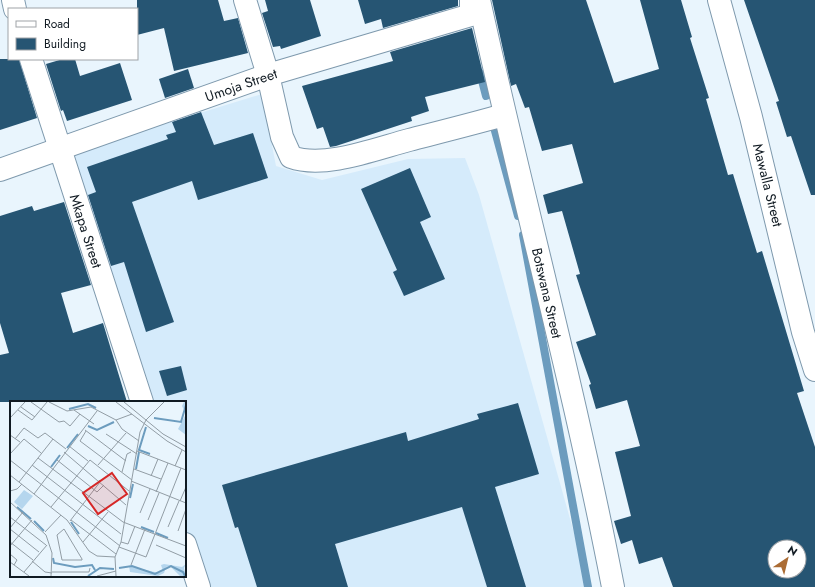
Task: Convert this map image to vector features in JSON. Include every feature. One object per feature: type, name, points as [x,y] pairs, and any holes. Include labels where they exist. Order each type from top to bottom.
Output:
[{"type":"street","points":[[245,0],[268,75],[282,137],[291,157],[302,161],[323,160],[358,153],[504,116]]},
{"type":"street","name":"Umoja Street","points":[[0,170],[268,75],[471,15],[470,0]]},
{"type":"street","name":"Botswana Street","points":[[479,0],[504,116],[579,426],[613,587]]},
{"type":"street","name":"Mawalla Street","points":[[719,0],[751,117],[803,332],[815,370]]},
{"type":"street","name":"Mkapa Street","points":[[31,60],[142,401]]},
{"type":"street","points":[[186,547],[199,587]]},
{"type":"shaded area","points":[[262,94],[276,166],[322,180],[408,159],[465,158],[479,195],[588,587],[189,587],[186,577],[186,401],[131,401],[54,158]]},
{"type":"building","points":[[137,0],[218,0],[224,21],[238,18],[248,53],[174,71],[164,28],[138,35]]},
{"type":"building","points":[[265,0],[310,0],[321,36],[281,49],[280,46],[273,47],[262,13],[268,11]]},
{"type":"building","points":[[358,0],[458,0],[458,6],[383,28],[381,19],[365,24]]},
{"type":"building","points":[[492,0],[586,0],[614,83],[659,69],[640,0],[681,0],[692,37],[690,38],[709,98],[706,99],[728,175],[733,174],[757,253],[762,251],[804,391],[797,393],[815,447],[815,587],[673,587],[662,557],[639,564],[632,540],[621,544],[614,521],[631,516],[615,452],[640,446],[627,400],[596,409],[589,385],[591,384],[576,342],[596,335],[576,275],[580,274],[562,211],[548,214],[543,195],[583,183],[572,144],[542,151],[529,107],[525,108],[516,84],[511,86]]},
{"type":"building","points":[[744,0],[815,0],[815,195],[811,195],[791,136],[787,137],[776,102],[779,101]]},
{"type":"building","points":[[472,28],[485,82],[425,97],[429,111],[411,117],[412,121],[330,147],[323,127],[317,129],[302,86],[393,61],[390,52]]},
{"type":"building","points":[[0,59],[19,60],[37,118],[0,130]]},
{"type":"building","points":[[60,60],[75,60],[80,76],[120,63],[132,100],[67,121],[63,110],[61,111],[46,64]]},
{"type":"building","points":[[188,69],[194,88],[165,98],[159,79]]},
{"type":"building","points":[[201,112],[214,145],[253,133],[268,178],[198,200],[192,181],[132,202],[174,322],[146,332],[124,262],[111,266],[88,195],[96,192],[87,167],[168,139],[166,135],[176,132],[172,122]]},
{"type":"building","points":[[410,168],[431,217],[420,222],[445,279],[404,296],[393,272],[397,270],[361,189]]},
{"type":"building","points":[[64,202],[91,285],[61,293],[73,333],[103,323],[127,401],[0,402],[0,355],[9,353],[0,323],[0,216],[32,206],[34,211]]},
{"type":"building","points":[[181,366],[187,390],[167,396],[159,371]]},
{"type":"building","points":[[518,403],[539,474],[495,487],[526,587],[487,587],[462,507],[335,544],[348,587],[257,587],[238,527],[235,528],[222,485],[406,432],[408,441],[479,419],[477,414]]},
{"type":"waterway","points":[[480,73],[486,96]]},
{"type":"waterway","points":[[495,131],[518,216]]},
{"type":"waterway","points":[[523,235],[588,587]]}]
